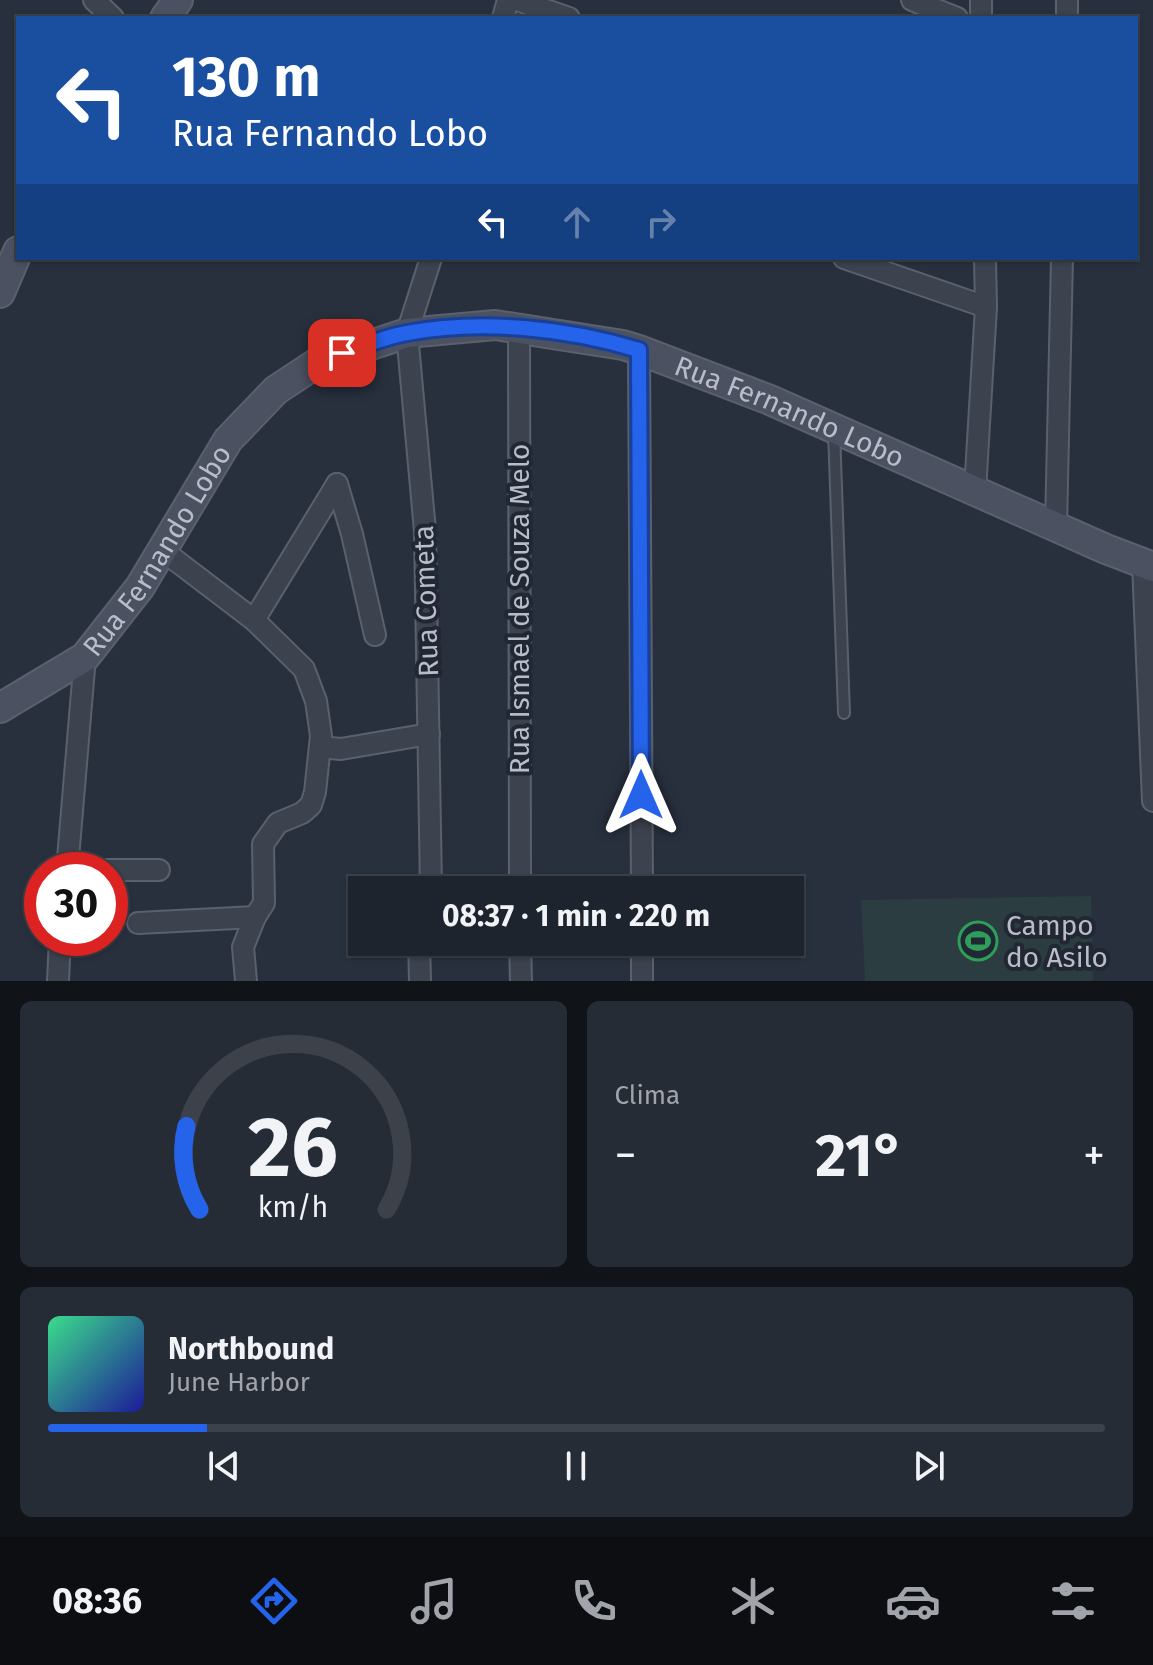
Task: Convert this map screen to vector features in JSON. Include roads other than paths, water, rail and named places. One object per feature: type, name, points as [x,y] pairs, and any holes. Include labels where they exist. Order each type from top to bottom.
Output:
[{"type":"main road","points":[[0,293],[16,256]]},
{"type":"main road","name":"Rua Fernando Lobo","points":[[0,708],[85,657],[140,587],[228,440],[276,390],[317,363],[407,333],[495,325],[639,350],[770,400],[1148,566]]},
{"type":"street","points":[[94,0],[111,16]]},
{"type":"street","points":[[517,0],[563,16]]},
{"type":"street","points":[[912,0],[952,16]]},
{"type":"street","points":[[407,333],[430,260]]},
{"type":"street","points":[[850,260],[986,307]]},
{"type":"street","points":[[975,491],[986,307],[985,260]]},
{"type":"street","points":[[1056,527],[1062,260]]},
{"type":"street","name":"Rua Ismael de Souza Melo","points":[[519,327],[520,876]]},
{"type":"street","name":"Rua Cometa","points":[[407,333],[425,531],[431,876]]},
{"type":"street","points":[[639,350],[642,876]]},
{"type":"street","points":[[254,620],[337,484],[375,635]]},
{"type":"street","points":[[162,550],[254,620],[304,669],[316,701],[321,736],[315,792],[311,805],[302,813],[278,823],[263,844],[264,903],[243,947],[246,981]]},
{"type":"street","points":[[1148,566],[1153,801]]},
{"type":"street","points":[[69,852],[85,657]]},
{"type":"street","points":[[0,708],[0,720]]},
{"type":"street","points":[[320,747],[341,749],[429,734]]},
{"type":"street","points":[[128,870],[159,870]]},
{"type":"street","points":[[138,923],[255,917]]},
{"type":"street","points":[[58,981],[59,956]]},
{"type":"street","points":[[419,956],[420,981]]},
{"type":"street","points":[[520,956],[521,981]]},
{"type":"street","points":[[642,956],[642,981]]},
{"type":"lane","points":[[834,430],[844,713]]},
{"type":"place","name":"Campo do Asilo","points":[[978,941]]}]
